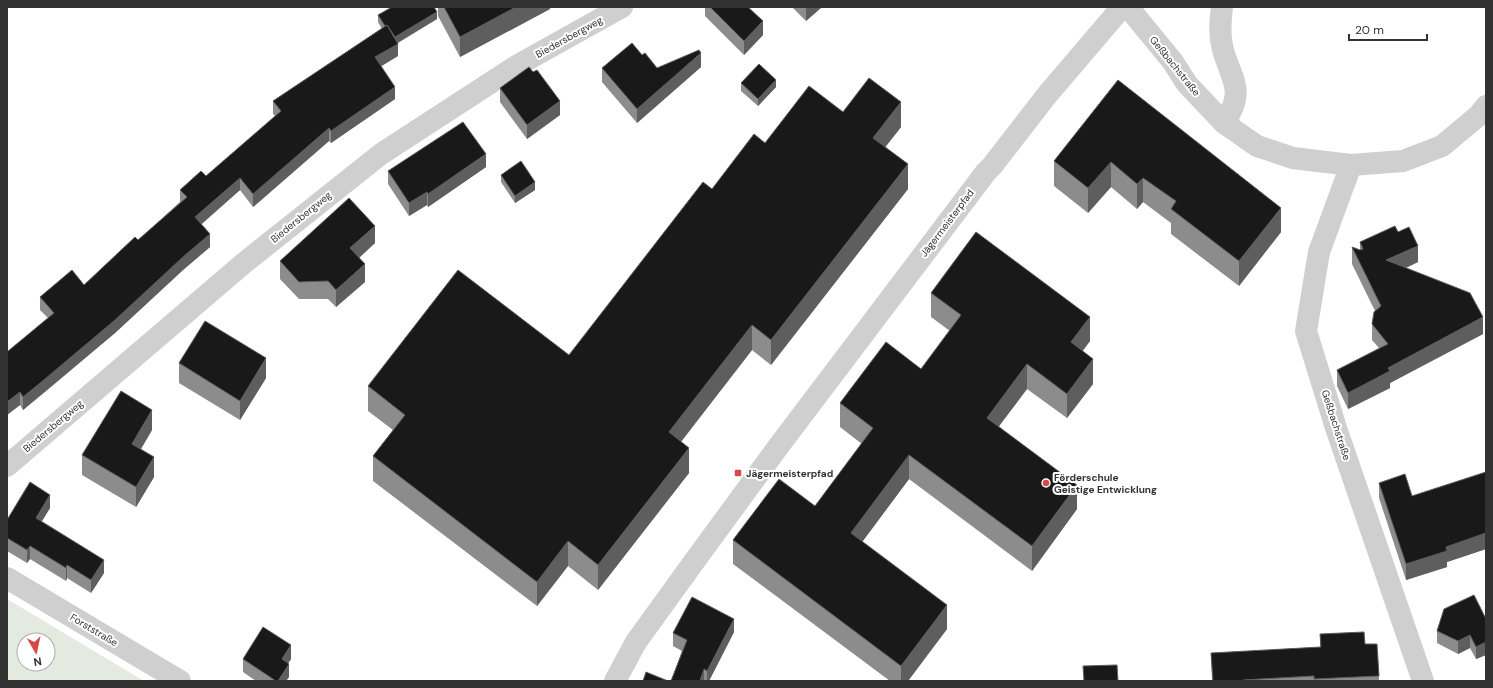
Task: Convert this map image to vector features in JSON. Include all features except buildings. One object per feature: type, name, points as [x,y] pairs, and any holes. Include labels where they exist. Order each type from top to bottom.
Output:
[{"type":"street","name":"Biedersbergweg","points":[[7,466],[244,263],[381,154],[518,65],[622,7]]},
{"type":"street","name":"Jägermeisterpfad","points":[[615,681],[636,642],[783,441],[986,172],[1047,95],[1122,7]]},
{"type":"street","name":"Geßbachstraße","points":[[1128,7],[1173,62],[1187,84],[1224,123],[1257,146],[1293,158],[1351,165],[1403,161],[1442,146],[1478,116],[1486,106]]},
{"type":"street","points":[[1222,7],[1220,30],[1223,50],[1235,81],[1235,97],[1232,112],[1224,123]]},
{"type":"street","name":"Geßbachstraße","points":[[1351,165],[1320,252],[1306,331],[1336,428],[1423,681]]},
{"type":"street","name":"Forststraße","points":[[7,578],[180,681]]},
{"type":"shaded area","points":[[7,599],[144,681],[7,681]]},
{"type":"place","name":"Jägermeisterpfad","points":[[738,473]]},
{"type":"place","name":"Förderschule Geistige Entwicklung","points":[[1046,483]]}]
